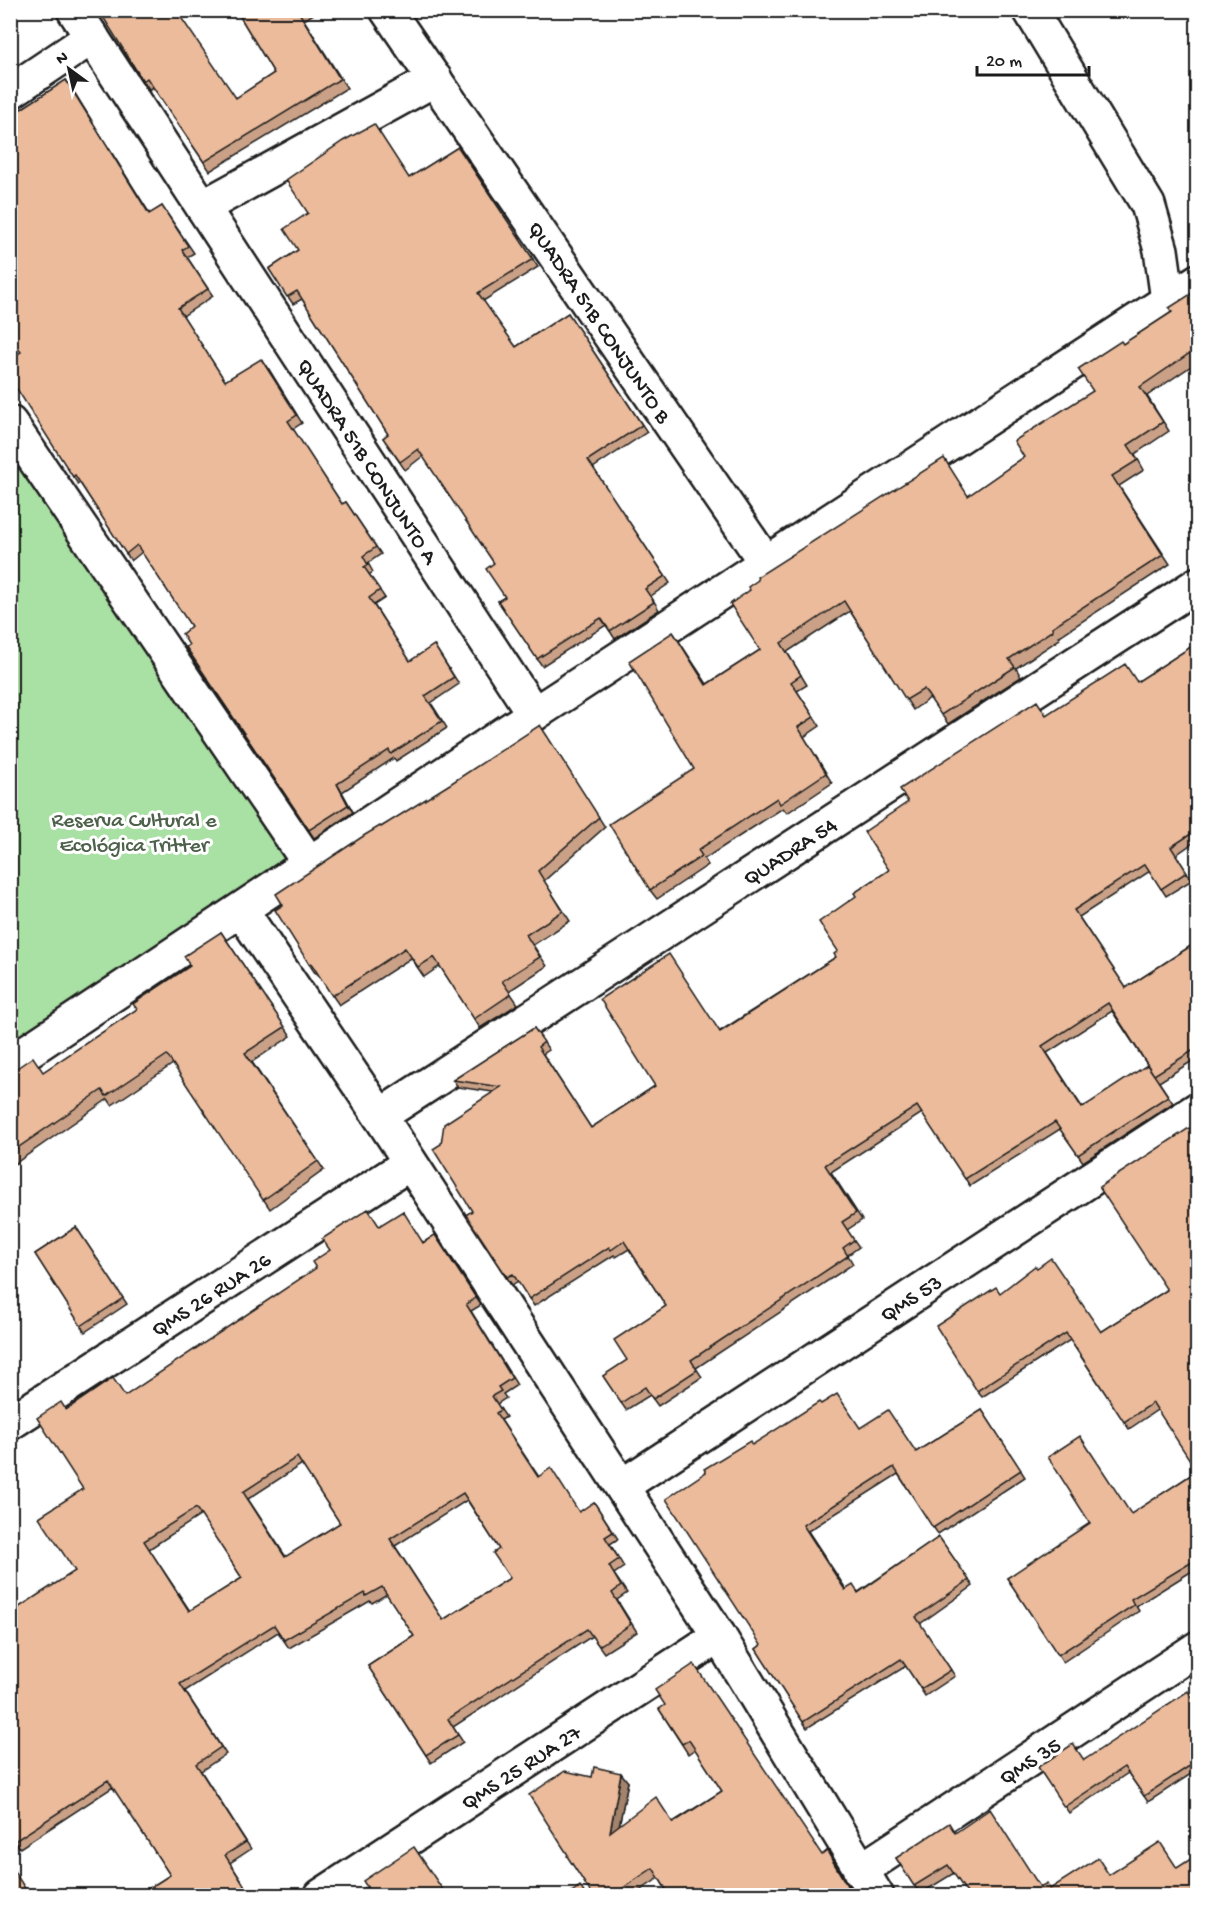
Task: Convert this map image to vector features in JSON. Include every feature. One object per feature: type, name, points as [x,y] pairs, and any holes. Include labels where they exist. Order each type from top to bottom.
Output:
[{"type":"street","name":"QUADRA 51B CONJUNTO A","points":[[74,10],[534,714]]},
{"type":"street","name":"QUADRA 51B CONJUNTO B","points":[[387,10],[765,563]]},
{"type":"street","points":[[1030,10],[1148,205],[1161,250],[1168,300]]},
{"type":"street","points":[[10,92],[92,37]]},
{"type":"street","points":[[203,207],[435,79]]},
{"type":"street","points":[[10,1063],[534,714],[1197,281]]},
{"type":"street","points":[[10,423],[309,863]]},
{"type":"street","name":"QUADRA 54","points":[[380,1116],[1197,584]]},
{"type":"street","points":[[241,910],[380,1116],[719,1636],[868,1883]]},
{"type":"street","name":"QMS 53","points":[[622,1486],[1197,1109]]},
{"type":"street","name":"QMS 26 RUA 26","points":[[10,1423],[410,1163]]},
{"type":"street","name":"QMS 25 RUA 27","points":[[321,1896],[719,1636]]},
{"type":"street","name":"QMS 35","points":[[868,1883],[1197,1648]]},
{"type":"green space","name":"Reserva Cultural e Ecológica Tritter","points":[[10,422],[301,860],[10,1060]]},
{"type":"building","points":[[102,10],[176,10],[236,98],[274,73],[236,10],[299,10],[340,79],[204,162],[147,78],[143,81],[100,12]]},
{"type":"building","points":[[66,80],[149,214],[162,206],[188,246],[182,250],[208,289],[178,308],[225,381],[261,359],[297,415],[288,421],[342,504],[346,502],[376,547],[363,556],[368,565],[364,567],[380,590],[369,598],[410,661],[434,645],[454,677],[425,696],[442,721],[391,754],[389,750],[337,784],[348,805],[309,830],[186,647],[189,645],[182,634],[191,626],[137,545],[126,554],[75,475],[73,477],[10,378],[10,358],[21,352],[10,336],[10,107],[15,113]]},
{"type":"building","points":[[374,124],[409,178],[458,147],[533,259],[478,293],[516,347],[568,313],[642,425],[588,460],[665,576],[645,589],[654,602],[610,631],[601,618],[537,659],[498,601],[505,597],[486,569],[494,563],[418,449],[400,462],[383,438],[388,434],[297,291],[287,297],[269,269],[298,250],[284,229],[308,213],[286,180],[343,141]]},
{"type":"building","points":[[1197,290],[1197,353],[1196,349],[1140,387],[1163,422],[1128,445],[1138,460],[1112,476],[1163,555],[1052,627],[1053,630],[1009,659],[1015,667],[941,715],[924,689],[906,700],[844,601],[781,643],[801,675],[791,682],[814,717],[798,727],[826,773],[780,804],[777,798],[698,850],[702,856],[650,890],[609,824],[694,769],[629,661],[673,632],[706,685],[760,650],[730,604],[750,590],[748,587],[758,580],[757,577],[944,458],[968,496],[1024,457],[1014,441],[1093,391],[1078,369],[1121,341],[1123,344],[1172,312],[1169,308]]},
{"type":"building","points":[[1197,632],[1197,643],[1192,635]]},
{"type":"building","points":[[1197,643],[1197,830],[1171,847],[1187,872],[1161,889],[1145,864],[1074,910],[1126,988],[1197,942],[1197,1048],[1154,1075],[1168,1096],[1078,1155],[1055,1122],[965,1179],[917,1106],[825,1165],[856,1213],[842,1222],[854,1240],[843,1248],[848,1256],[691,1360],[697,1370],[653,1399],[645,1387],[621,1403],[603,1376],[627,1360],[614,1340],[666,1306],[624,1241],[611,1250],[609,1247],[529,1299],[513,1274],[507,1277],[466,1215],[472,1211],[433,1149],[441,1144],[444,1124],[501,1087],[453,1080],[534,1028],[544,1042],[538,1047],[591,1128],[655,1086],[600,999],[669,954],[720,1032],[836,957],[834,954],[838,951],[819,922],[856,896],[854,893],[889,870],[864,832],[908,802],[900,789],[1037,701],[1046,715],[1125,664],[1137,682]],"holes":[[[1108,1003],[1154,1075],[1147,1065],[1082,1108],[1042,1046]]]},
{"type":"building","points":[[540,725],[599,817],[538,871],[563,911],[526,935],[540,957],[502,981],[511,994],[474,1019],[434,957],[418,967],[405,948],[332,996],[275,910],[283,905],[276,894]]},
{"type":"building","points":[[221,932],[285,1027],[245,1053],[318,1161],[263,1200],[167,1055],[106,1096],[102,1090],[10,1153],[10,1070],[14,1070],[33,1057],[43,1072],[137,1009],[133,1004],[190,966],[184,956]]},
{"type":"building","points":[[1189,1128],[1197,1140],[1197,1471],[1153,1403],[1124,1422],[1066,1333],[977,1391],[936,1326],[996,1287],[1000,1293],[1035,1266],[1037,1268],[1051,1258],[1101,1332],[1167,1290],[1099,1187]]},
{"type":"building","points":[[368,1209],[379,1226],[403,1211],[423,1243],[435,1235],[476,1298],[466,1304],[512,1378],[498,1387],[501,1391],[492,1396],[501,1410],[496,1413],[538,1477],[551,1468],[579,1512],[594,1502],[613,1532],[605,1537],[619,1559],[609,1566],[621,1586],[612,1593],[631,1624],[599,1646],[587,1629],[448,1719],[458,1735],[426,1755],[368,1666],[414,1636],[382,1587],[366,1596],[365,1593],[284,1640],[274,1625],[180,1684],[221,1747],[196,1764],[246,1842],[225,1855],[245,1887],[232,1896],[137,1896],[170,1875],[108,1780],[15,1841],[10,1835],[10,1613],[75,1571],[39,1517],[83,1489],[37,1418],[61,1402],[66,1410],[113,1378],[125,1396],[316,1268],[312,1262],[330,1250],[322,1239]],"holes":[[[297,1457],[340,1523],[285,1557],[243,1492]],[[463,1493],[499,1549],[493,1553],[510,1578],[443,1620],[390,1539]],[[196,1508],[242,1578],[189,1611],[144,1541]]]},
{"type":"building","points":[[76,1227],[123,1298],[81,1326],[35,1254]]},
{"type":"building","points":[[837,1394],[860,1428],[888,1410],[916,1452],[982,1410],[1021,1470],[933,1528],[894,1467],[803,1525],[845,1590],[853,1585],[858,1593],[939,1537],[969,1580],[916,1617],[951,1670],[921,1689],[901,1659],[803,1722],[756,1649],[761,1645],[666,1499],[706,1472],[704,1469],[750,1441],[752,1445],[819,1402],[821,1404]]},
{"type":"building","points":[[1080,1436],[1131,1514],[1197,1471],[1197,1559],[1131,1599],[1134,1605],[1058,1655],[1007,1578],[1090,1523],[1048,1457]]},
{"type":"building","points":[[694,1664],[822,1855],[827,1851],[853,1896],[670,1896],[653,1868],[611,1896],[593,1896],[529,1795],[565,1771],[592,1777],[594,1767],[621,1773],[610,1832],[656,1797],[673,1823],[722,1791],[689,1740],[682,1744],[659,1709],[665,1705],[655,1690]]},
{"type":"building","points":[[1188,1691],[1197,1705],[1197,1761],[1144,1796],[1124,1767],[1064,1807],[1038,1767],[1073,1744],[1084,1760]]},
{"type":"building","points":[[990,1809],[1040,1887],[1047,1883],[1050,1889],[1098,1858],[1109,1875],[1160,1842],[1177,1868],[1197,1855],[1197,1896],[1192,1891],[1185,1896],[969,1896],[948,1865],[914,1886],[896,1858],[949,1823],[955,1833]]},
{"type":"building","points":[[414,1847],[447,1896],[373,1896],[363,1881]]},
{"type":"building","points":[[10,1865],[30,1896],[10,1896]]},
{"type":"building","points":[[580,1886],[586,1896],[566,1896]]}]
